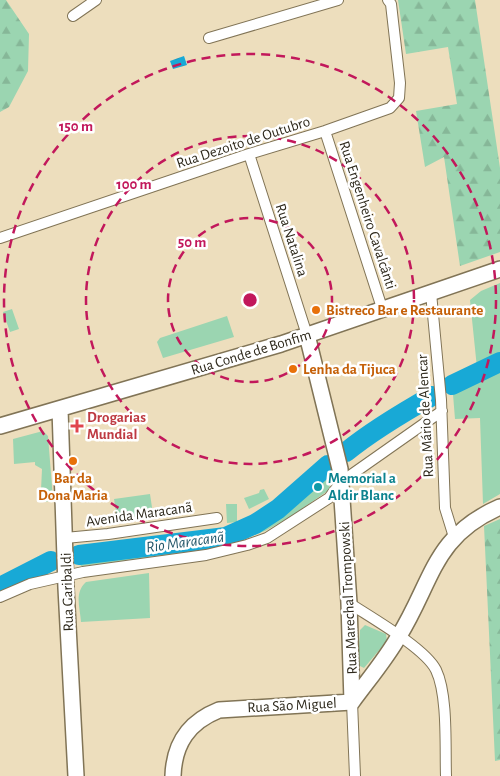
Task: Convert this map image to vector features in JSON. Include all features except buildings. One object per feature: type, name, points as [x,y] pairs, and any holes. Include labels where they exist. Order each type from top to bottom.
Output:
[{"type":"street","points":[[74,16],[96,0]]},
{"type":"street","points":[[209,38],[338,0]]},
{"type":"street","name":"Rua Dezoito de Outubro","points":[[0,238],[390,108],[399,98],[400,83],[388,0]]},
{"type":"street","name":"Rua Engenheiro Cavalcânti","points":[[325,131],[382,308]]},
{"type":"street","name":"Rua Natalina","points":[[249,154],[307,335]]},
{"type":"street","name":"Rua Conde de Bonfim","points":[[0,426],[307,335],[500,268]]},
{"type":"street","name":"Rua Mário de Alencar","points":[[431,293],[442,405],[445,508],[454,537]]},
{"type":"street","name":"Rua Marechal Trompowski","points":[[307,335],[341,475],[349,603],[355,776]]},
{"type":"street","name":"Avenida Maracanã","points":[[66,557],[206,555],[248,545],[266,538],[330,498],[341,475],[442,405]]},
{"type":"street","name":"Rua Garibaldi","points":[[60,409],[76,776]]},
{"type":"street","name":"Rua São Miguel","points":[[173,776],[174,762],[184,736],[205,715],[219,710],[352,702],[400,636],[436,563],[454,537],[468,524],[500,507]]},
{"type":"street","name":"Avenida Maracanã","points":[[0,597],[30,584],[66,557],[108,534],[217,518]]},
{"type":"street","points":[[349,603],[400,636],[425,656],[435,669],[442,690],[446,776]]},
{"type":"green space","points":[[0,0],[6,0],[29,34],[28,71],[9,107],[0,112]]},
{"type":"green space","points":[[398,0],[475,0],[500,168],[500,252],[460,266],[444,157],[425,167],[416,111],[457,104],[448,47],[406,54]]},
{"type":"green space","points":[[500,283],[500,494],[483,504],[480,418],[455,419],[452,382],[477,368],[470,300],[481,291]]},
{"type":"green space","points":[[12,309],[19,329],[10,332],[3,312]]},
{"type":"green space","points":[[227,316],[234,337],[163,358],[157,342],[160,338]]},
{"type":"green space","points":[[43,431],[48,436],[53,499],[46,502],[38,500],[38,492],[41,490],[42,469],[35,465],[35,462],[14,464],[13,439]]},
{"type":"green space","points":[[330,471],[329,490],[290,517],[265,531],[230,544],[157,557],[81,566],[79,562],[158,554],[192,546],[219,544],[235,539],[255,531],[282,514]]},
{"type":"green space","points":[[264,489],[269,499],[249,509],[244,498],[259,493],[260,490]]},
{"type":"green space","points":[[150,494],[153,514],[117,519],[114,499]]},
{"type":"green space","points":[[226,504],[237,504],[237,522],[227,523]]},
{"type":"green space","points":[[500,519],[500,760],[495,761],[484,526]]},
{"type":"green space","points":[[149,573],[150,618],[81,622],[79,596],[82,586],[86,582]]},
{"type":"green space","points":[[365,625],[386,634],[387,641],[364,668],[358,665],[360,630]]},
{"type":"water","points":[[184,56],[187,65],[173,69],[170,61]]},
{"type":"waterway","name":"Rio Maracanã","points":[[452,385],[500,362]]},
{"type":"waterway","name":"Rio Maracanã","points":[[346,452],[377,429],[432,396]]},
{"type":"waterway","name":"Rio Maracanã","points":[[79,555],[226,537],[255,524],[278,509],[328,465]]},
{"type":"waterway","name":"Rio Maracanã","points":[[0,587],[51,561]]},
{"type":"place","name":"Bistreco Bar e Restaurante","points":[[316,310]]},
{"type":"place","name":"Lenha da Tijuca","points":[[293,369]]},
{"type":"place","name":"Drogarias Mundial","points":[[77,426]]},
{"type":"place","name":"Bar da Dona Maria","points":[[73,461]]},
{"type":"place","name":"Memorial a Aldir Blanc","points":[[318,487]]}]
